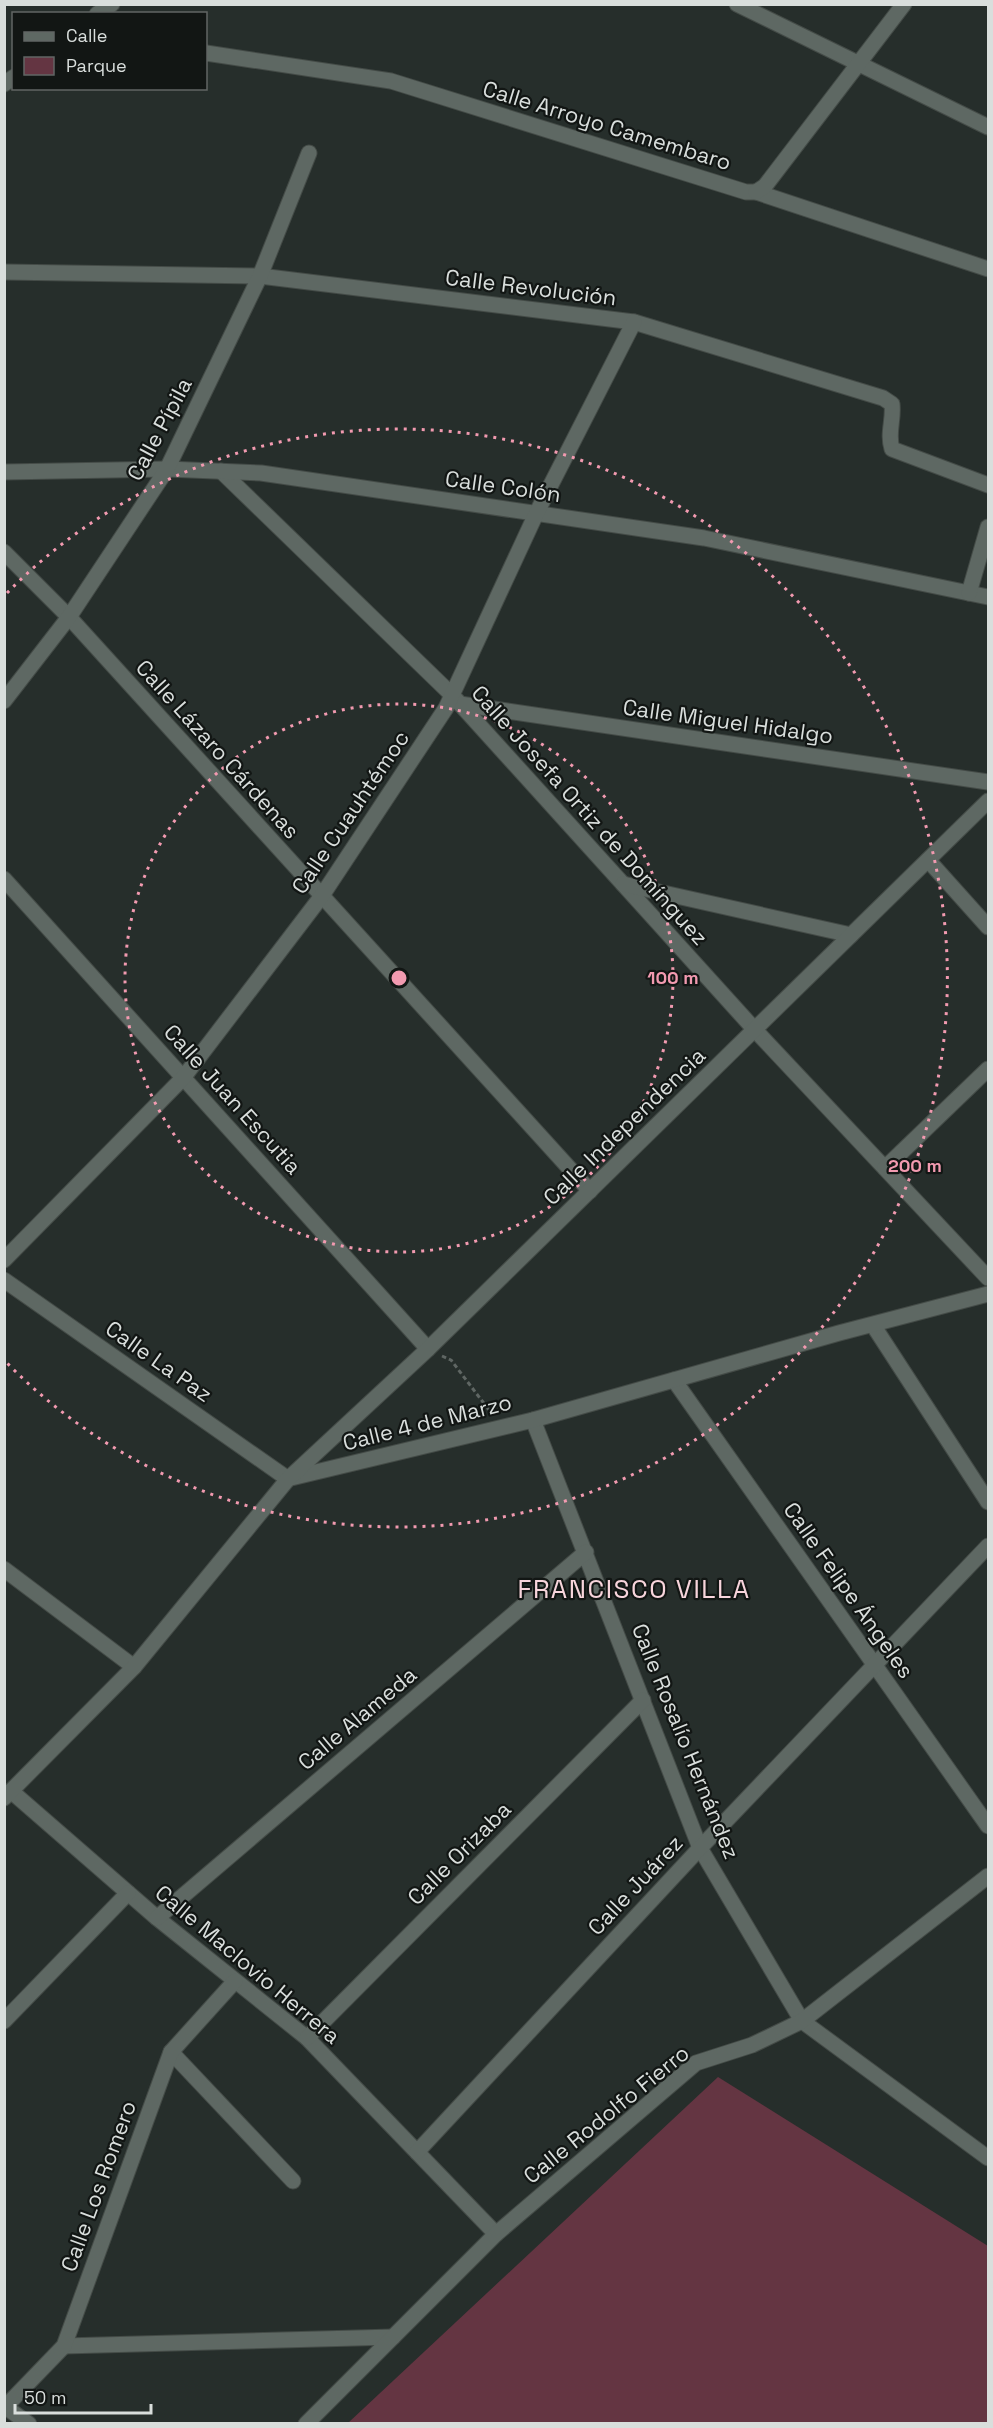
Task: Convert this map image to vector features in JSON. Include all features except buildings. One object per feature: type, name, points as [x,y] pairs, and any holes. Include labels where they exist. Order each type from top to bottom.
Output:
[{"type":"street","points":[[737,4],[858,61],[988,127]]},
{"type":"street","points":[[756,192],[765,186],[858,61],[904,4]]},
{"type":"street","name":"Calle Arroyo Camembaro","points":[[207,52],[391,81],[746,192],[756,192],[988,269]]},
{"type":"street","name":"Calle Pípila","points":[[4,701],[69,617],[167,469],[260,276],[309,153]]},
{"type":"street","name":"Calle Revolución","points":[[4,272],[260,276],[634,322],[883,398],[892,404],[893,412],[888,438],[892,449],[988,484]]},
{"type":"street","name":"Calle Cuauhtémoc","points":[[4,1260],[183,1078],[321,897],[446,708],[456,700],[536,514],[634,322]]},
{"type":"street","name":"Calle Colón","points":[[4,472],[167,469],[261,473],[704,538],[988,597]]},
{"type":"street","name":"Calle Josefa Ortiz de Domínguez","points":[[221,471],[456,700],[755,1030],[988,1278]]},
{"type":"street","points":[[969,593],[988,527]]},
{"type":"street","name":"Calle Lázaro Cárdenas","points":[[4,552],[69,617],[590,1191]]},
{"type":"street","name":"Calle Miguel Hidalgo","points":[[456,700],[988,782]]},
{"type":"street","name":"Calle Independencia","points":[[288,1479],[428,1348],[988,801]]},
{"type":"street","points":[[928,860],[988,927]]},
{"type":"street","name":"Calle Juan Escutia","points":[[4,879],[428,1348]]},
{"type":"street","points":[[623,884],[851,935]]},
{"type":"street","points":[[885,1168],[988,1069]]},
{"type":"street","name":"Calle La Paz","points":[[4,1280],[288,1479]]},
{"type":"street","name":"Calle 4 de Marzo","points":[[288,1479],[533,1420],[988,1294]]},
{"type":"street","points":[[873,1325],[988,1502]]},
{"type":"street","name":"Calle Felipe Ángeles","points":[[674,1380],[988,1826]]},
{"type":"street","name":"Calle Rosalío Hernández","points":[[533,1420],[700,1848],[802,2021],[988,2158]]},
{"type":"street","points":[[8,1794],[134,1667],[288,1479]]},
{"type":"street","name":"Calle Juárez","points":[[417,2152],[700,1848],[988,1546]]},
{"type":"street","name":"Calle Alameda","points":[[157,1918],[586,1552]]},
{"type":"street","points":[[4,1569],[134,1667]]},
{"type":"street","name":"Calle Orizaba","points":[[307,2038],[643,1700]]},
{"type":"street","name":"Calle Maclovio Herrera","points":[[8,1794],[157,1918],[307,2038],[496,2234]]},
{"type":"street","name":"Calle Rodolfo Fierro","points":[[306,2424],[496,2234],[696,2064],[752,2045],[802,2021],[988,1876]]},
{"type":"street","points":[[4,2021],[128,1893]]},
{"type":"street","name":"Calle Los Romero","points":[[5,2407],[63,2346],[171,2052],[235,1980]]},
{"type":"street","points":[[171,2052],[293,2181]]},
{"type":"street","points":[[63,2346],[393,2337]]},
{"type":"street","points":[[5,2407],[29,2424]]},
{"type":"path","points":[[428,1348],[450,1360],[503,1427]]},
{"type":"green space","points":[[718,2077],[988,2246],[988,2423],[348,2423]]},
{"type":"district","name":"FRANCISCO VILLA","points":[[634,1589]]}]
